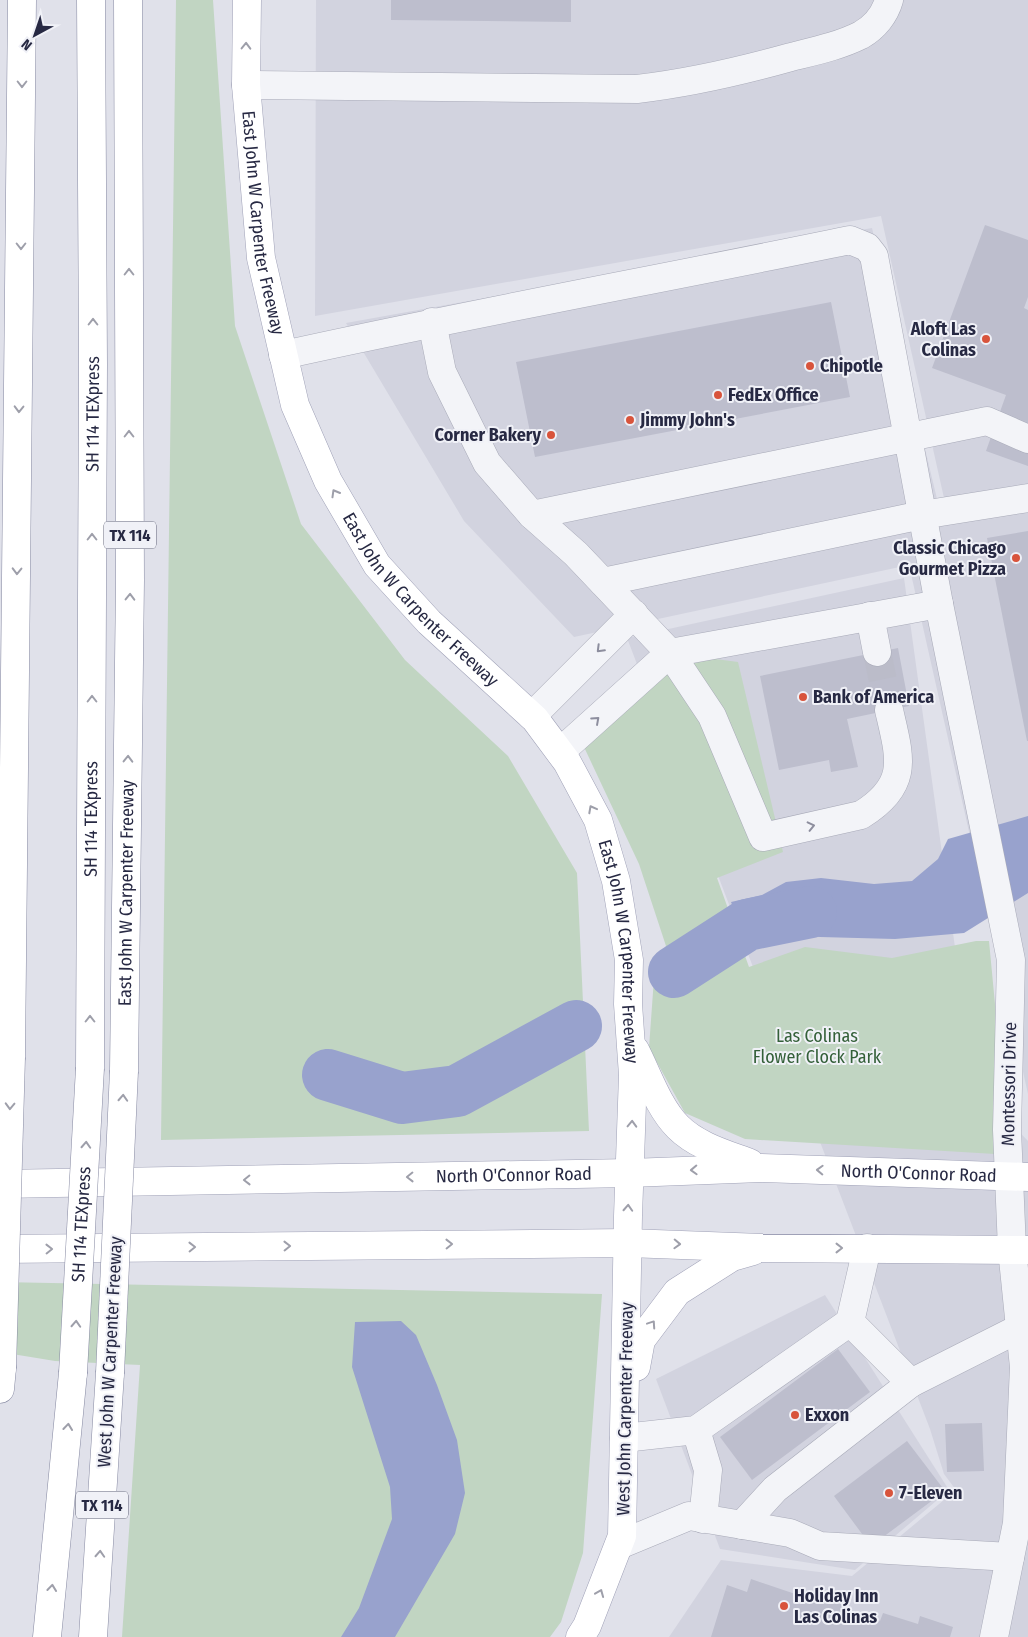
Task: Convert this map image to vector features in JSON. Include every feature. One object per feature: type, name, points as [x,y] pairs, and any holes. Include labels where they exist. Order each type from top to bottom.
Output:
[{"type":"main road","points":[[1,1379],[11,1057],[22,0]]},
{"type":"main road","name":"SH 114 TEXpress","points":[[47,1637],[73,1373],[90,1068],[93,364],[90,0]]},
{"type":"main road","name":"East John W Carpenter Freeway","points":[[117,1216],[124,1071],[130,580],[128,0]]},
{"type":"main road","name":"East John W Carpenter Freeway","points":[[247,0],[246,85],[261,258],[295,405],[324,472],[377,565],[429,622],[532,716],[567,762],[598,820],[616,881],[629,960],[628,1004],[634,1075],[630,1173]]},
{"type":"main road","points":[[631,1041],[666,1113],[680,1128],[710,1148],[761,1168]]},
{"type":"main road","name":"North O'Connor Road","points":[[0,1184],[630,1173],[761,1168],[1018,1177]]},
{"type":"main road","name":"West John Carpenter Freeway","points":[[580,1637],[587,1626],[622,1536],[630,1173]]},
{"type":"main road","name":"West John W Carpenter Freeway","points":[[93,1637],[110,1373],[117,1216]]},
{"type":"main road","points":[[0,1249],[628,1243],[762,1248],[1020,1250]]},
{"type":"main road","points":[[624,1438],[641,1340],[658,1314],[677,1292],[704,1273],[732,1258],[762,1248]]},
{"type":"lane","points":[[246,85],[627,89],[670,85],[757,67],[830,47],[862,34],[884,14],[889,0]]},
{"type":"lane","name":"Montessori Drive","points":[[283,354],[432,322],[680,275],[850,240],[867,247],[874,256],[909,437],[922,516],[973,771],[1020,962],[1018,1177],[1024,1345],[1017,1523],[994,1637]]},
{"type":"lane","points":[[432,322],[442,372],[487,463],[532,515],[603,582],[670,653],[712,716],[763,838],[861,815],[874,808],[888,793],[898,775],[898,751],[889,710]]},
{"type":"lane","points":[[532,515],[988,421],[1028,439]]},
{"type":"lane","points":[[603,582],[922,516],[1028,498]]},
{"type":"lane","points":[[560,752],[670,653],[939,604]]},
{"type":"lane","points":[[532,716],[634,614]]},
{"type":"lane","points":[[870,616],[877,652]]},
{"type":"lane","points":[[624,1438],[696,1430],[850,1322],[867,1248]]},
{"type":"lane","points":[[850,1322],[911,1383]]},
{"type":"lane","points":[[742,1525],[774,1490],[911,1383],[1024,1345]]},
{"type":"lane","points":[[696,1430],[708,1470],[703,1518]]},
{"type":"lane","points":[[619,1545],[689,1516],[790,1533],[820,1546],[1010,1557]]},
{"type":"shaded area","points":[[316,0],[1028,0],[1028,484],[944,498],[881,216],[315,316]]},
{"type":"shaded area","points":[[872,228],[938,503],[1028,489],[1028,1094],[909,565],[574,637],[464,521],[346,323]]},
{"type":"shaded area","points":[[904,578],[974,1085],[1028,1141],[1028,1637],[669,1637],[721,1560],[852,1576],[956,1490],[944,1474],[930,1429],[627,638]]},
{"type":"shaded area","points":[[825,1295],[949,1490],[855,1570],[720,1549],[656,1379]]},
{"type":"green space","points":[[176,0],[213,0],[235,326],[301,524],[405,660],[508,756],[577,873],[589,1131],[161,1140]]},
{"type":"green space","name":"Las Colinas Flower Clock Park","points":[[670,653],[738,662],[783,852],[717,878],[749,967],[805,947],[892,958],[976,941],[989,941],[1007,1130],[995,1154],[745,1139],[685,1113],[649,1048],[655,964],[666,946],[639,864],[584,747]]},
{"type":"green space","points":[[0,1282],[602,1294],[583,1553],[561,1622],[550,1637],[122,1637],[140,1365],[55,1361],[0,1352]]},
{"type":"water","points":[[1028,816],[1028,893],[964,933],[895,939],[820,937],[789,931],[749,946],[731,902],[762,895],[786,882],[821,878],[874,884],[912,881],[938,859],[948,839]]},
{"type":"water","points":[[401,1321],[416,1335],[437,1385],[457,1440],[465,1493],[455,1534],[395,1637],[341,1637],[359,1608],[392,1519],[390,1487],[352,1367],[355,1322]]},
{"type":"building","points":[[391,0],[571,0],[571,22],[391,20]]},
{"type":"building","name":"Aloft Las Colinas","points":[[985,225],[1028,240],[1028,297],[1024,308],[1028,310],[1028,466],[986,451],[1006,395],[932,368]]},
{"type":"building","points":[[831,302],[850,397],[535,457],[516,362]]},
{"type":"building","points":[[1028,531],[1028,741],[1027,741],[987,538]]},
{"type":"building","name":"Bank of America","points":[[898,648],[909,706],[847,719],[858,767],[831,772],[829,760],[779,770],[760,676]]},
{"type":"building","name":"Exxon","points":[[838,1349],[870,1392],[752,1480],[720,1437]]},
{"type":"building","points":[[982,1423],[984,1471],[947,1472],[945,1424]]},
{"type":"building","name":"7-Eleven","points":[[907,1441],[945,1491],[871,1546],[834,1496]]},
{"type":"building","name":"Holiday Inn Las Colinas","points":[[751,1579],[810,1599],[813,1590],[849,1602],[846,1611],[880,1621],[883,1613],[918,1624],[920,1616],[953,1627],[950,1637],[711,1637],[727,1585],[747,1592]]},
{"type":"waterway","points":[[674,972],[747,925],[811,912]]},
{"type":"waterway","points":[[328,1075],[402,1098],[457,1091],[576,1026]]},
{"type":"tunnel","points":[[877,652],[889,710]]},
{"type":"place","name":"Aloft Las Colinas","points":[[986,339]]},
{"type":"place","name":"Chipotle","points":[[810,366]]},
{"type":"place","name":"FedEx Office","points":[[718,395]]},
{"type":"place","name":"Jimmy John's","points":[[630,420]]},
{"type":"place","name":"Corner Bakery","points":[[551,435]]},
{"type":"place","name":"Classic Chicago Gourmet Pizza","points":[[1016,558]]},
{"type":"place","name":"Bank of America","points":[[803,697]]},
{"type":"place","name":"Exxon","points":[[795,1415]]},
{"type":"place","name":"7-Eleven","points":[[889,1493]]},
{"type":"place","name":"Holiday Inn Las Colinas","points":[[784,1606]]}]
